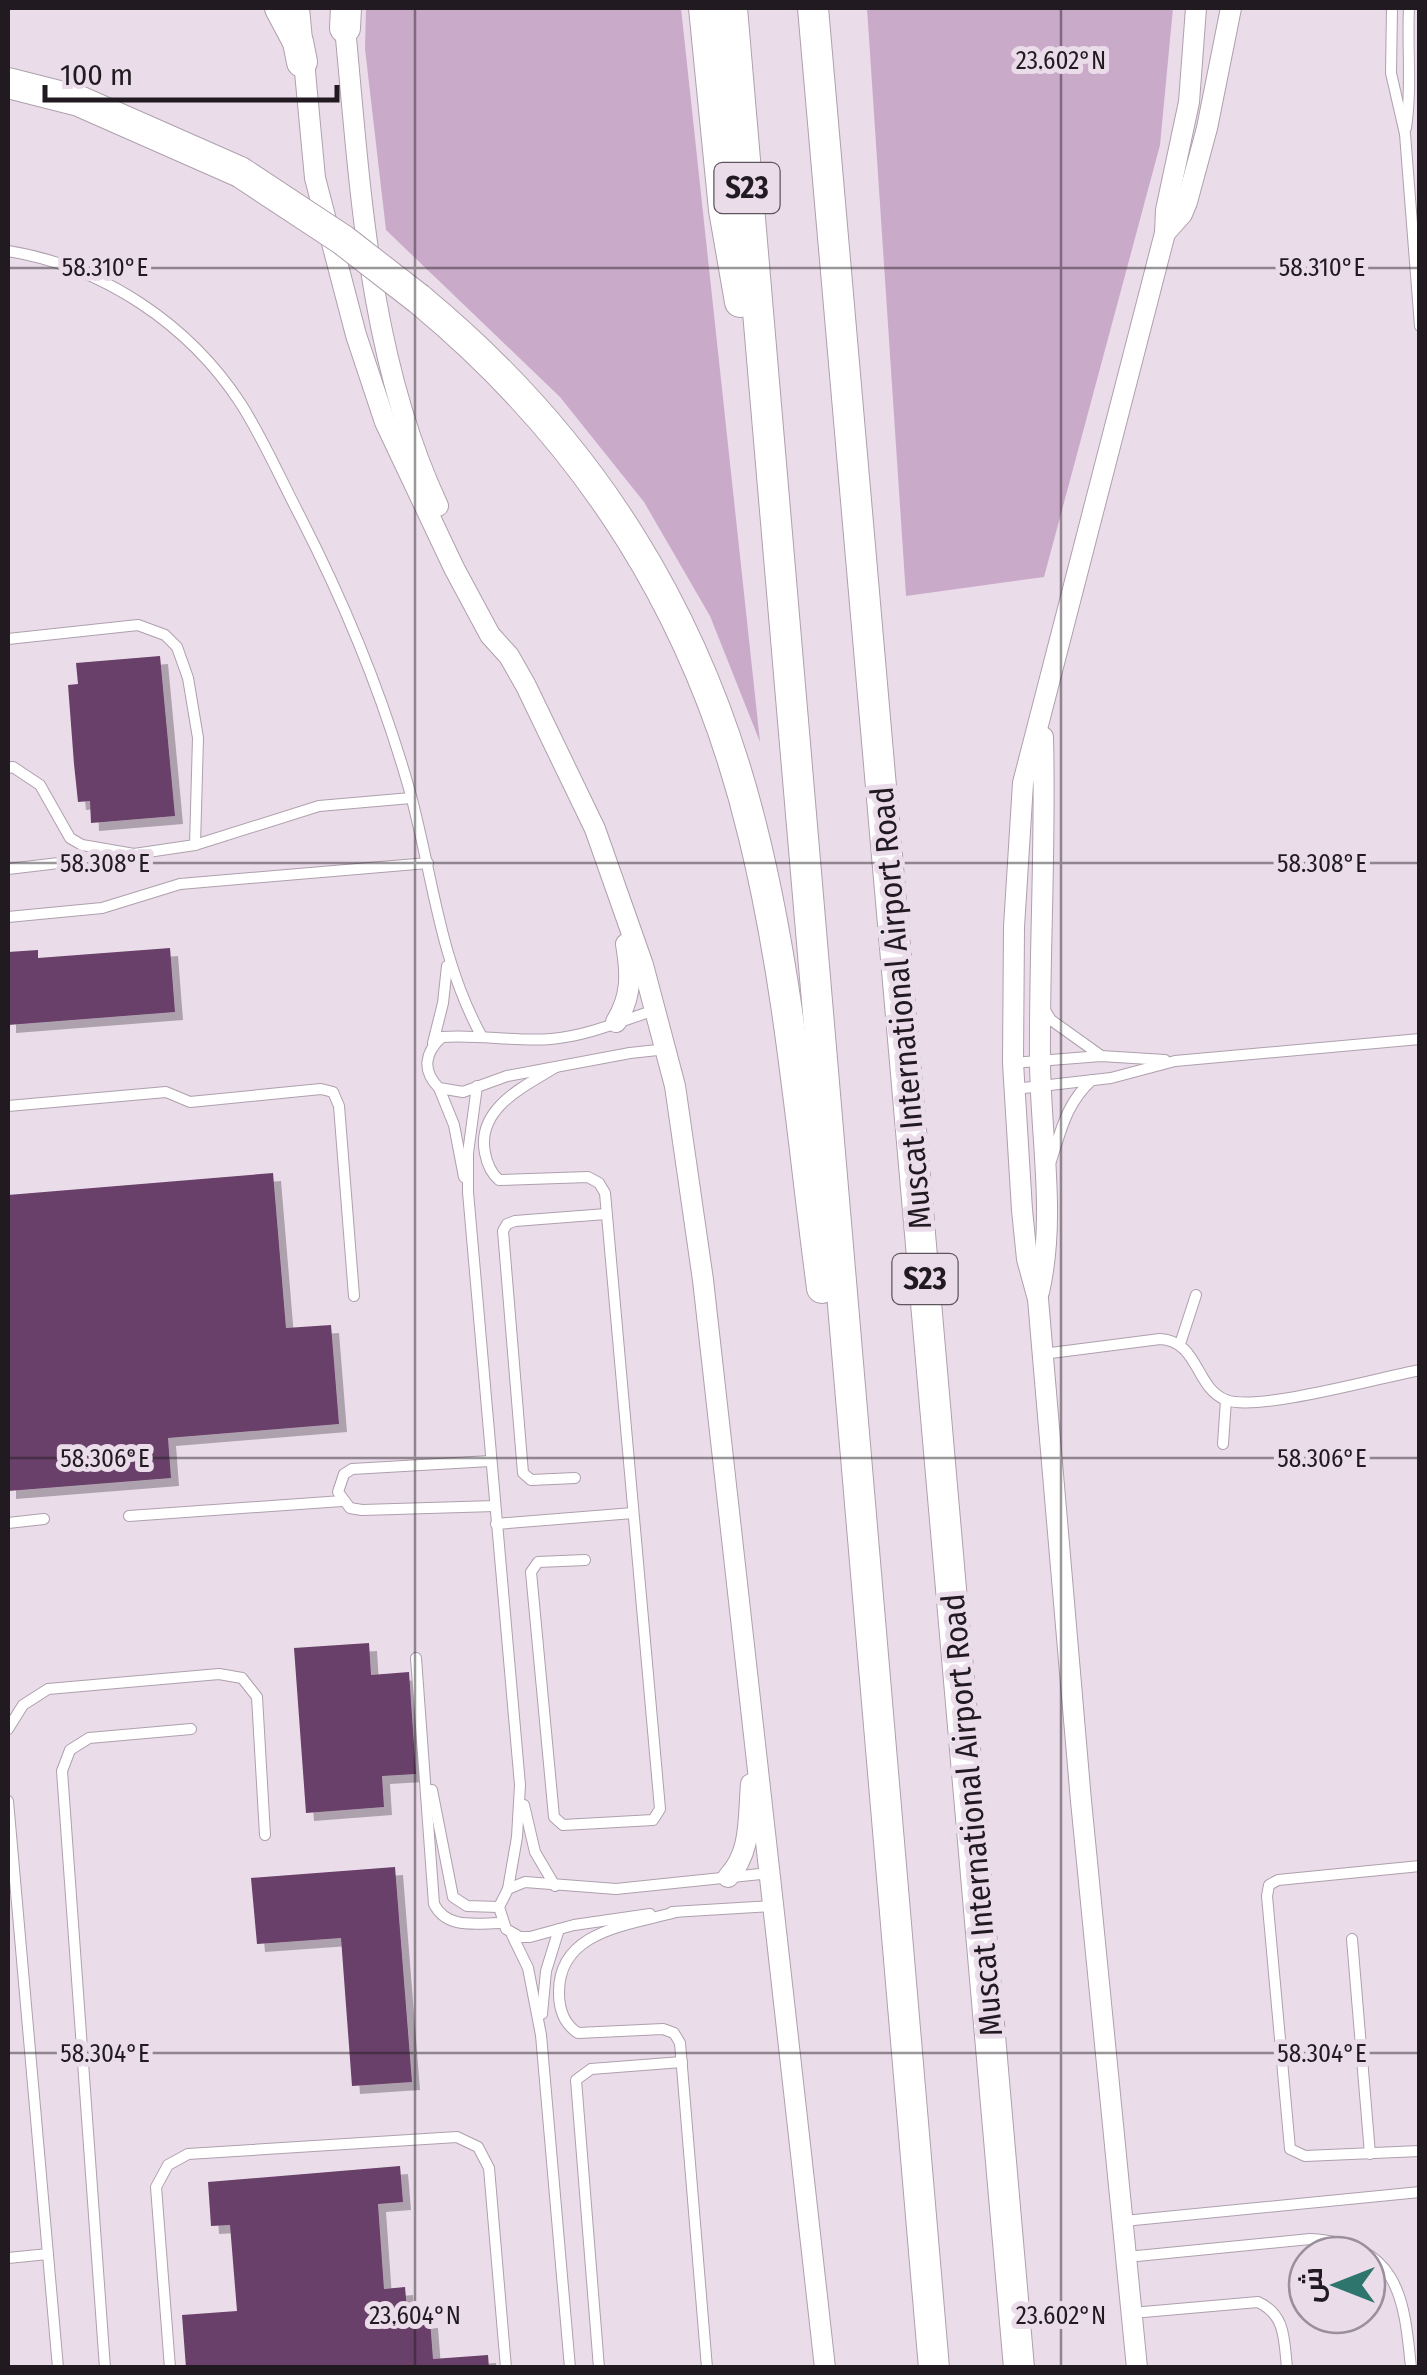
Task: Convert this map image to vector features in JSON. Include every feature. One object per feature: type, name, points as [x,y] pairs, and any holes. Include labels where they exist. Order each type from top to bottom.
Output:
[{"type":"main road","points":[[280,8],[298,42],[302,62]]},
{"type":"main road","points":[[704,8],[730,250],[746,330],[762,368]]},
{"type":"main road","name":"S23","points":[[732,8],[934,2368]]},
{"type":"main road","name":"Muscat International Airport Road","points":[[813,8],[955,1606],[1018,2368]]},
{"type":"main road","points":[[825,8],[829,190]]},
{"type":"main road","points":[[8,83],[79,101],[240,172],[343,240],[484,355],[533,404],[598,486],[652,573],[685,636],[736,770],[755,838],[782,986],[877,1704]]},
{"type":"street","points":[[298,8],[315,178],[356,334],[385,422],[454,568],[490,634],[509,656]]},
{"type":"street","points":[[1137,2368],[1081,1801],[1038,1299],[1027,1259],[1022,1210],[1014,1063],[1014,927],[1023,783],[1166,233],[1166,210],[1189,102],[1196,8]]},
{"type":"street","points":[[1166,233],[1188,202],[1231,8]]},
{"type":"street","points":[[344,14],[362,198],[388,368],[427,482],[573,780],[614,878],[667,1049],[683,1123],[825,2368]]},
{"type":"street","points":[[1038,1299],[1048,1255],[1040,1086],[1041,915],[1046,832],[1042,715]]},
{"type":"street","points":[[614,878],[631,983],[616,1022]]},
{"type":"street","points":[[728,1877],[746,1845],[755,1738]]},
{"type":"lane","points":[[1392,8],[1390,73],[1406,134]]},
{"type":"lane","points":[[1408,8],[1410,92],[1406,134],[1420,326]]},
{"type":"lane","points":[[8,251],[62,264],[134,298],[188,340],[226,382],[256,429],[350,618],[380,698],[428,863],[448,960],[482,1037]]},
{"type":"lane","points":[[8,638],[138,625],[165,634],[177,647],[188,678],[198,738],[195,846]]},
{"type":"lane","points":[[8,768],[13,767],[40,786],[70,838],[82,846],[134,854]]},
{"type":"lane","points":[[8,869],[195,846],[318,806],[411,798]]},
{"type":"lane","points":[[8,917],[102,908],[180,884],[428,863]]},
{"type":"lane","points":[[448,960],[443,1003],[426,1068],[454,1125],[468,1192]]},
{"type":"lane","points":[[1040,1002],[1050,1020],[1101,1056]]},
{"type":"lane","points":[[432,1045],[442,1038],[560,1038],[656,1010]]},
{"type":"lane","points":[[1015,1089],[1092,1080],[1176,1061],[1420,1039]]},
{"type":"lane","points":[[439,1088],[462,1092],[508,1076],[667,1049]]},
{"type":"lane","points":[[1014,1063],[1101,1056],[1176,1061]]},
{"type":"lane","points":[[556,1067],[511,1095],[492,1115],[484,1136],[486,1157],[495,1177],[504,1182],[582,1177],[594,1179],[605,1193],[660,1809],[653,1820],[563,1825],[554,1817],[531,1572],[538,1562],[585,1560]]},
{"type":"lane","points":[[1045,1181],[1068,1108],[1076,1094],[1092,1080]]},
{"type":"lane","points":[[477,1086],[468,1192],[520,1785],[535,1852],[555,1886]]},
{"type":"lane","points":[[8,1106],[166,1092],[185,1102],[322,1089],[333,1092],[339,1106],[354,1296]]},
{"type":"lane","points":[[574,1478],[531,1480],[523,1473],[503,1231],[515,1221],[606,1214]]},
{"type":"lane","points":[[1180,1344],[1196,1295]]},
{"type":"lane","points":[[1043,1354],[1160,1340],[1180,1344],[1226,1400],[1272,1400],[1420,1370]]},
{"type":"lane","points":[[1223,1444],[1226,1400]]},
{"type":"lane","points":[[490,1461],[352,1469],[339,1482],[342,1501],[350,1508],[362,1510],[495,1506]]},
{"type":"lane","points":[[129,1516],[342,1501]]},
{"type":"lane","points":[[496,1524],[633,1514]]},
{"type":"lane","points":[[8,1522],[44,1519]]},
{"type":"lane","points":[[416,1658],[434,1904],[442,1916],[455,1923],[502,1922]]},
{"type":"lane","points":[[8,1729],[23,1704],[48,1689],[219,1674],[242,1678],[257,1697],[265,1835]]},
{"type":"lane","points":[[105,2368],[62,1770],[70,1750],[89,1738],[191,1729]]},
{"type":"lane","points":[[424,1745],[450,1892],[462,1905],[499,1906]]},
{"type":"lane","points":[[520,1785],[518,1837],[508,1889],[499,1906],[502,1922],[528,1968],[541,2035],[570,2368]]},
{"type":"lane","points":[[8,1801],[58,2368]]},
{"type":"lane","points":[[1420,1866],[1278,1880],[1267,1890],[1290,2149],[1299,2156],[1420,2151]]},
{"type":"lane","points":[[508,1889],[525,1882],[616,1889],[770,1873]]},
{"type":"lane","points":[[511,1933],[530,1938],[559,1928],[632,1916],[774,1906]]},
{"type":"lane","points":[[676,1912],[595,1935],[582,1943],[563,1968],[559,1995],[566,2022],[578,2033],[669,2030],[680,2043],[707,2368]]},
{"type":"lane","points":[[541,2035],[546,1970],[559,1928]]},
{"type":"lane","points":[[1352,1939],[1370,2154]]},
{"type":"lane","points":[[8,1982],[24,1981]]},
{"type":"lane","points":[[599,2368],[574,2086],[580,2075],[591,2069],[682,2062]]},
{"type":"lane","points":[[170,2368],[156,2187],[168,2165],[188,2154],[457,2137],[478,2147],[489,2168],[506,2368]]},
{"type":"lane","points":[[1124,2221],[1420,2192]]},
{"type":"lane","points":[[1127,2257],[1310,2239],[1337,2240],[1363,2250],[1384,2268],[1399,2290],[1411,2368]]},
{"type":"lane","points":[[8,2258],[48,2254]]},
{"type":"lane","points":[[1132,2313],[1258,2302],[1281,2322],[1287,2368]]},
{"type":"shaded area","points":[[366,8],[681,8],[760,742],[710,616],[644,502],[560,397],[386,230],[365,49]]},
{"type":"shaded area","points":[[867,8],[1173,8],[1160,145],[1044,577],[906,596]]},
{"type":"building","points":[[160,656],[175,816],[91,823],[90,801],[78,802],[74,764],[68,685],[78,684],[76,663]]},
{"type":"building","points":[[170,948],[175,1012],[8,1025],[8,952],[38,950],[38,958]]},
{"type":"building","points":[[273,1173],[286,1328],[331,1325],[339,1424],[168,1438],[171,1478],[8,1491],[8,1195]]},
{"type":"building","points":[[369,1643],[371,1675],[409,1672],[416,1774],[382,1776],[384,1807],[306,1813],[294,1648]]},
{"type":"building","points":[[395,1867],[412,2082],[352,2086],[341,1938],[257,1944],[251,1878]]},
{"type":"building","points":[[400,2166],[403,2202],[378,2204],[384,2289],[405,2287],[408,2321],[430,2320],[433,2359],[488,2355],[489,2368],[186,2368],[182,2315],[237,2311],[230,2225],[211,2226],[208,2182]]}]
